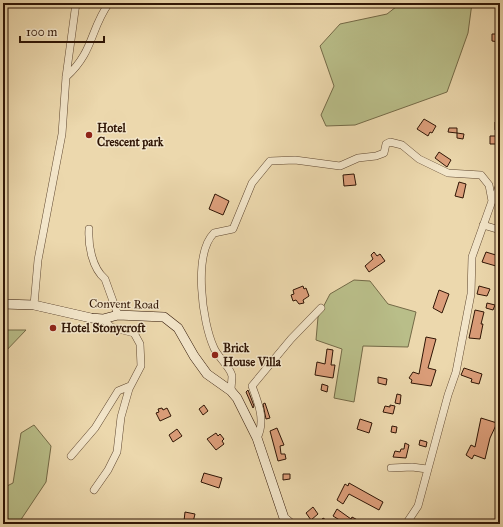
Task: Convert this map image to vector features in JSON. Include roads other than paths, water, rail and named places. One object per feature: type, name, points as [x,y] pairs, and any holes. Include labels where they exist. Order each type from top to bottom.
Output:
[{"type":"main road","name":"Convent Road","points":[[3,304],[34,305],[91,318],[103,319],[118,315],[164,317],[178,328],[194,356],[207,374],[231,391],[257,438],[284,518],[291,524]]},
{"type":"street","points":[[34,305],[38,260],[62,134],[66,77],[76,3]]},
{"type":"street","points":[[66,77],[80,63],[91,44],[102,14],[110,3]]},
{"type":"street","points":[[231,391],[232,375],[214,348],[203,310],[201,292],[205,255],[209,241],[214,233],[233,229],[252,183],[270,161],[295,160],[340,166],[358,158],[376,156],[384,153],[386,144],[390,142],[396,143],[402,145],[419,159],[448,173],[481,175],[489,185],[492,201]]},
{"type":"street","points":[[406,524],[418,506],[427,469],[456,372],[471,294],[472,257],[500,183]]},
{"type":"street","points":[[483,225],[500,230]]},
{"type":"street","points":[[89,229],[88,241],[95,266],[100,275],[105,278],[118,315]]},
{"type":"street","points":[[257,438],[262,430],[260,411],[252,386],[287,343],[321,308]]},
{"type":"street","points":[[94,490],[108,470],[117,452],[121,416],[130,386],[141,366],[140,344],[134,333],[111,327],[103,319]]},
{"type":"street","points":[[71,456],[95,428],[118,390],[130,386]]},
{"type":"street","points":[[391,468],[412,467],[427,469]]},
{"type":"place","name":"Hotel Crescent park","points":[[89,135]]},
{"type":"place","name":"Hotel Stonycroft","points":[[53,328]]},
{"type":"place","name":"Brick House Villa","points":[[215,355]]}]
